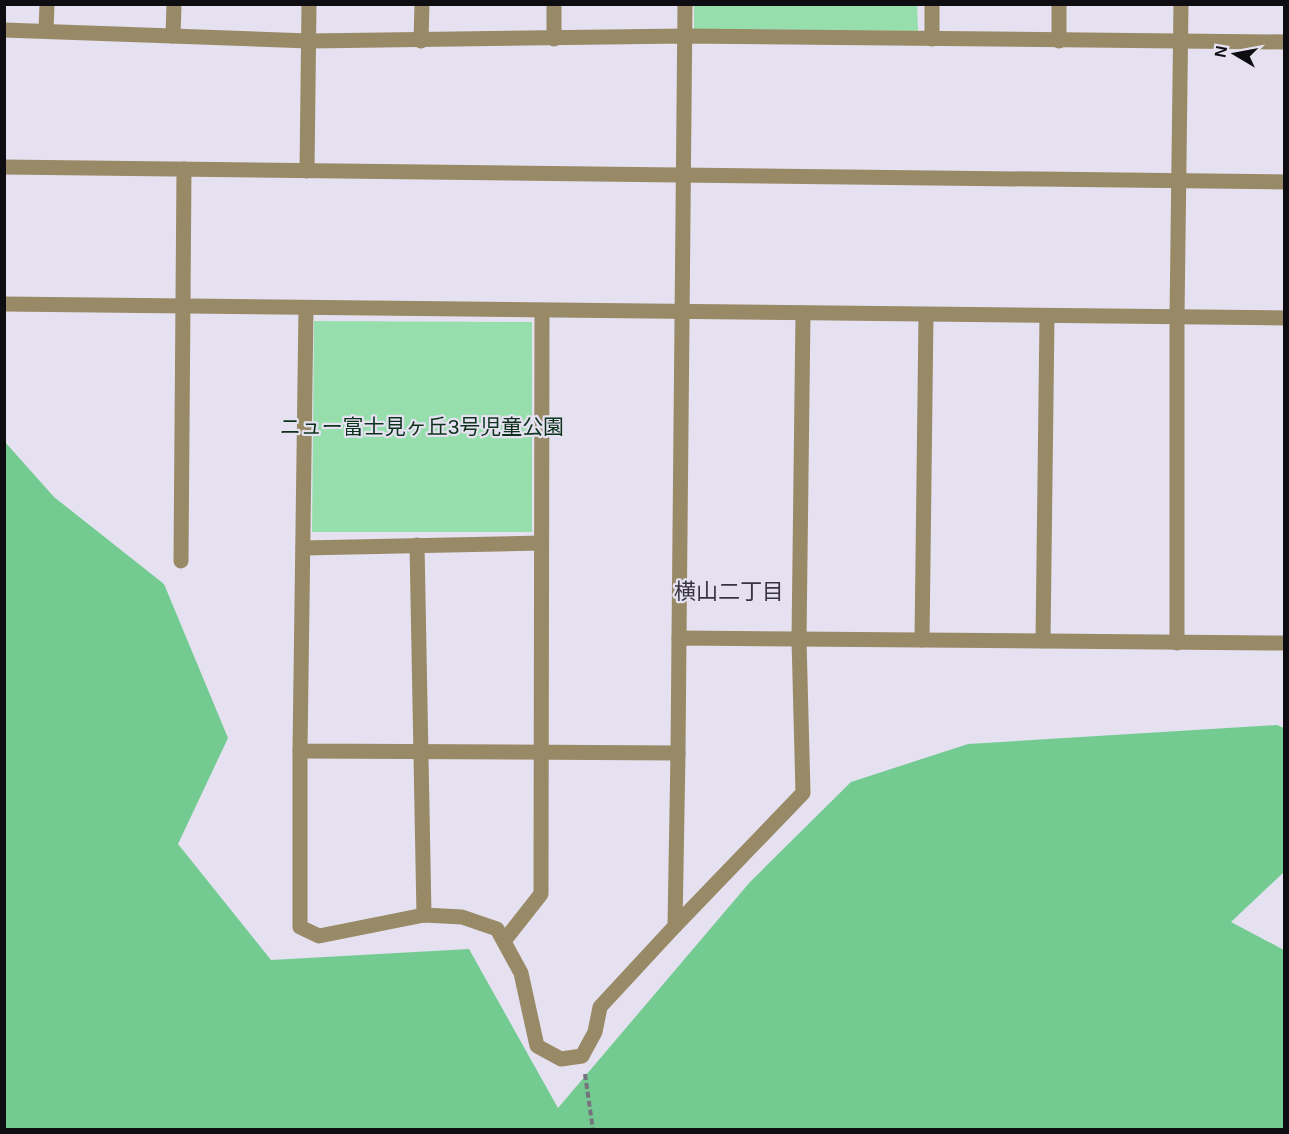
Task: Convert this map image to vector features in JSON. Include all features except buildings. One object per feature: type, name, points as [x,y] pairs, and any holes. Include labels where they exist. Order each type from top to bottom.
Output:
[{"type":"street","points":[[46,30],[47,4]]},
{"type":"street","points":[[173,36],[174,4]]},
{"type":"street","points":[[307,171],[309,4]]},
{"type":"street","points":[[421,41],[422,4]]},
{"type":"street","points":[[554,4],[554,39]]},
{"type":"street","points":[[675,926],[685,4]]},
{"type":"street","points":[[932,4],[932,39]]},
{"type":"street","points":[[1059,4],[1059,41]]},
{"type":"street","points":[[1177,643],[1177,317],[1181,4]]},
{"type":"street","points":[[4,30],[309,41],[685,36],[1284,42]]},
{"type":"street","points":[[4,167],[1284,182]]},
{"type":"street","points":[[182,561],[184,169]]},
{"type":"street","points":[[4,304],[1284,318]]},
{"type":"street","points":[[306,308],[300,927],[319,936],[424,915],[462,916],[497,930],[520,973],[537,1046],[561,1059],[582,1056],[595,1032],[600,1007],[803,793],[799,639],[803,313]]},
{"type":"street","points":[[504,941],[541,894],[542,310]]},
{"type":"street","points":[[922,640],[926,315]]},
{"type":"street","points":[[1043,641],[1047,316]]},
{"type":"street","points":[[303,548],[541,543]]},
{"type":"street","points":[[417,545],[424,915]]},
{"type":"street","points":[[679,638],[1284,643]]},
{"type":"street","points":[[300,750],[678,753]]},
{"type":"path","points":[[582,1056],[593,1130]]},
{"type":"green space","points":[[694,5],[917,5],[918,31],[694,29]]},
{"type":"green space","name":"ニュー富士見ヶ丘3号児童公園","points":[[314,321],[532,322],[532,532],[312,532]]},
{"type":"green space","points":[[5,442],[54,497],[164,584],[228,738],[178,844],[271,960],[469,949],[558,1108],[750,882],[851,782],[968,744],[1277,725],[1284,728],[1284,872],[1231,922],[1284,950],[1284,1129],[5,1129]]},
{"type":"district","name":"横山二丁目","points":[[729,591]]}]
